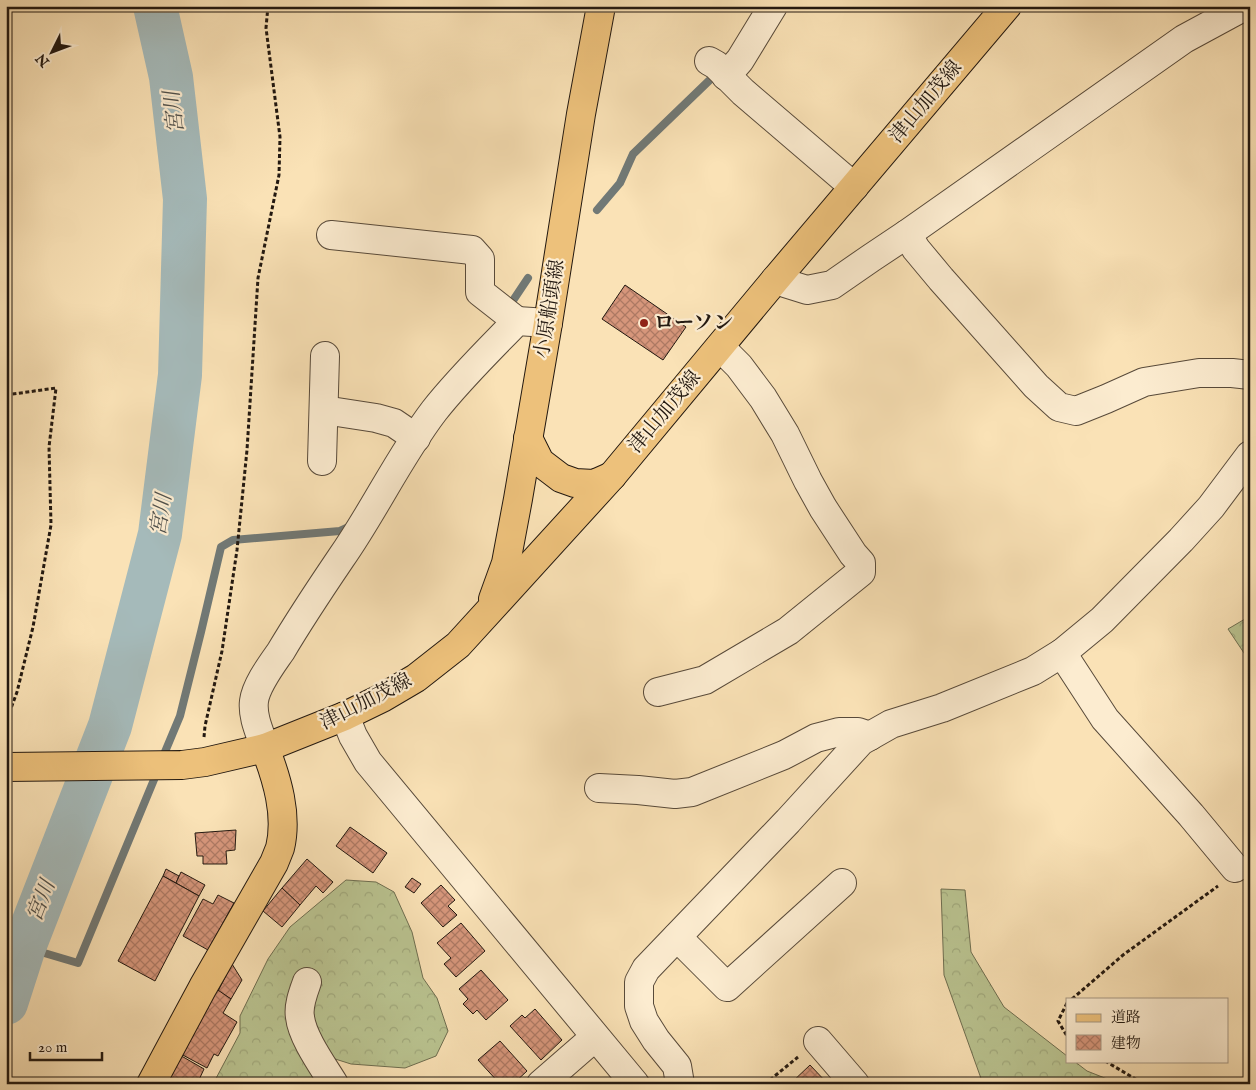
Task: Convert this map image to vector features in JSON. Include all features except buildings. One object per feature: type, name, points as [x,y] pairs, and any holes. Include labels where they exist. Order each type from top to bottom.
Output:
[{"type":"main road","name":"小原船頭線","points":[[490,610],[506,563],[518,499],[581,114],[602,6]]},
{"type":"main road","name":"津山加茂線","points":[[7,767],[194,764],[266,748],[345,716],[382,698],[416,678],[458,645],[612,476],[1007,6]]},
{"type":"main road","points":[[528,438],[540,462],[561,478],[575,483],[594,484],[612,476]]},
{"type":"main road","points":[[151,1084],[280,849],[283,826],[279,788],[266,748]]},
{"type":"street","points":[[773,6],[740,60],[718,69],[854,187]]},
{"type":"street","points":[[775,280],[807,290],[832,285],[1184,39],[1246,6],[1250,8]]},
{"type":"street","points":[[907,234],[916,249],[941,279],[1036,386],[1059,407],[1076,411],[1144,382],[1199,373],[1232,373],[1250,376]]},
{"type":"street","points":[[331,235],[472,250],[480,259],[480,292],[516,321],[548,323]]},
{"type":"street","points":[[266,748],[255,721],[254,700],[261,681],[369,517],[397,466],[434,411],[462,378],[516,321]]},
{"type":"street","points":[[658,692],[705,680],[713,676],[788,631],[861,572],[861,563],[852,554],[823,508],[764,398],[739,366],[720,346]]},
{"type":"street","points":[[322,462],[325,356]]},
{"type":"street","points":[[324,410],[376,418],[394,423],[416,438]]},
{"type":"street","points":[[680,1084],[677,1066],[656,1040],[644,1021],[639,1006],[639,982],[646,969],[788,821],[861,741],[891,724],[942,708],[1034,671],[1062,653],[1102,620],[1181,540],[1211,507],[1250,455]]},
{"type":"street","points":[[1062,653],[1104,719],[1191,815],[1235,868]]},
{"type":"street","points":[[345,716],[353,736],[368,762],[635,1084]]},
{"type":"street","points":[[599,788],[675,794],[692,792],[784,754],[816,738],[839,732],[858,732],[870,736]]},
{"type":"street","points":[[677,937],[727,987],[842,883]]},
{"type":"street","points":[[307,982],[301,998],[299,1015],[303,1031],[334,1084]]},
{"type":"street","points":[[541,1084],[595,1037]]},
{"type":"street","points":[[818,1041],[855,1084]]},
{"type":"path","points":[[194,764],[203,742],[222,651],[237,550],[247,441],[258,278],[279,175],[280,137],[266,28],[268,6]]},
{"type":"path","points":[[6,395],[56,388],[49,447],[51,525],[34,628],[18,692],[6,722]]},
{"type":"path","points":[[1073,998],[1124,955],[1225,881],[1235,868]]},
{"type":"path","points":[[1066,1005],[1058,1021],[1066,1034]]},
{"type":"path","points":[[765,1084],[818,1041]]},
{"type":"path","points":[[1107,1062],[1144,1084]]},
{"type":"green space","points":[[1250,616],[1250,662],[1228,629]]},
{"type":"green space","points":[[346,880],[376,882],[394,892],[412,932],[423,978],[437,998],[448,1031],[436,1056],[405,1068],[351,1064],[332,1058],[322,1084],[213,1084],[240,1033],[240,1016],[268,959],[290,927]]},
{"type":"green space","points":[[941,889],[965,890],[971,952],[1004,1007],[1066,1055],[1066,1062],[1075,1062],[1087,1071],[1120,1084],[983,1084],[944,975]]},
{"type":"waterway","name":"宮川","points":[[6,1003],[24,947],[110,726],[160,534],[180,375],[185,199],[171,77],[155,6]]},
{"type":"waterway","points":[[597,210],[620,183],[633,154],[717,73]]},
{"type":"waterway","points":[[514,299],[528,278]]},
{"type":"waterway","points":[[162,759],[180,716],[221,547],[233,540],[340,531],[353,525]]},
{"type":"waterway","points":[[24,947],[78,963],[158,770]]},
{"type":"place","name":"ローソン","points":[[644,323]]}]
